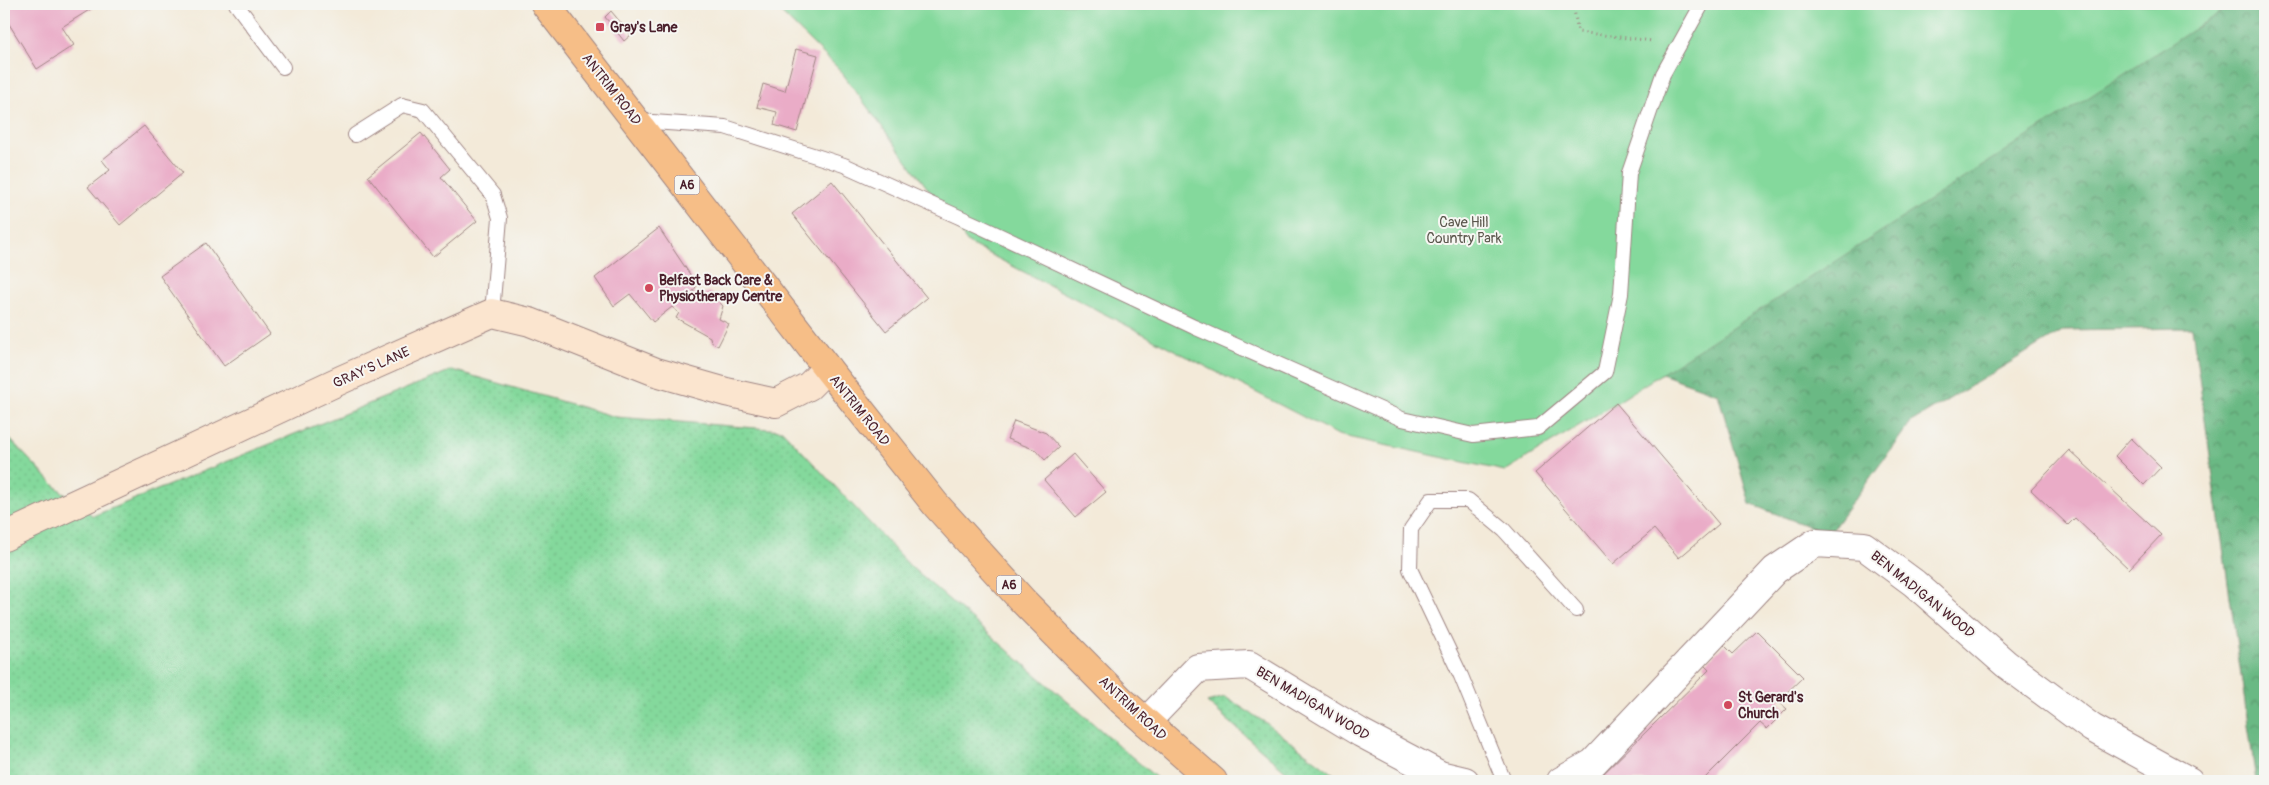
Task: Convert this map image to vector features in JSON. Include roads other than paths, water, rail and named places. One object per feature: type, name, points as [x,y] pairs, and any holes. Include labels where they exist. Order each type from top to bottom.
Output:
[{"type":"main road","name":"ANTRIM ROAD","points":[[545,4],[638,121],[827,368],[936,505],[1023,601],[1121,700],[1214,781]]},
{"type":"street","points":[[492,313],[530,322],[656,372],[726,392],[776,403],[810,386],[827,368]]},
{"type":"street","name":"GRAY'S LANE","points":[[4,537],[316,392],[492,313]]},
{"type":"street","name":"BEN MADIGAN WOOD","points":[[1561,781],[1593,763],[1776,570],[1815,543],[1864,546],[1914,583],[2006,664],[2092,728],[2189,781]]},
{"type":"street","name":"BEN MADIGAN WOOD","points":[[1146,722],[1198,668],[1249,665],[1362,733],[1440,775],[1465,781]]},
{"type":"lane","points":[[236,4],[283,67]]},
{"type":"lane","points":[[638,121],[725,127],[844,165],[1194,327],[1402,419],[1473,435],[1538,428],[1604,372],[1621,294],[1629,173],[1663,74],[1702,4]]},
{"type":"lane","points":[[355,135],[402,105],[423,110],[493,195],[500,218],[492,313]]},
{"type":"lane","points":[[1504,781],[1461,676],[1410,569],[1411,528],[1431,500],[1468,500],[1504,530],[1576,610]]},
{"type":"place","name":"Gray's Lane","points":[[600,27]]},
{"type":"place","name":"Belfast Back Care & Physiotherapy Centre","points":[[649,288]]},
{"type":"place","name":"St Gerard's Church","points":[[1728,705]]},
{"type":"park label","name":"Cave Hill Country Park","points":[[1464,230]]}]
